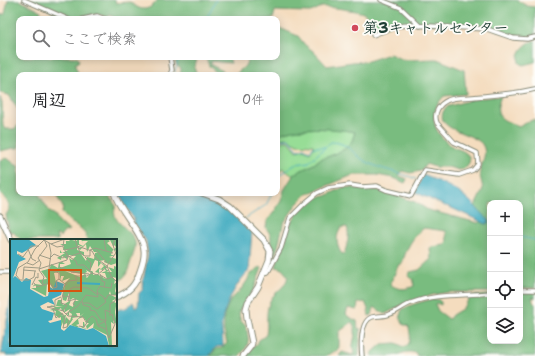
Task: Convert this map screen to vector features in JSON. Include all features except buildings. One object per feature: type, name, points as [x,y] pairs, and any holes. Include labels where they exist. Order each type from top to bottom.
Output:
[{"type":"main road","points":[[115,196],[123,212],[142,240],[144,251],[142,264],[136,282],[130,290],[117,296]]},
{"type":"main road","points":[[209,196],[226,203],[264,240],[269,247],[270,255],[264,273],[258,288],[247,305],[247,319],[252,343],[244,356]]},
{"type":"main road","points":[[0,216],[11,239]]},
{"type":"street","points":[[24,0],[61,16]]},
{"type":"street","points":[[381,0],[401,8],[420,26]]},
{"type":"street","points":[[373,34],[402,25],[488,29],[513,38],[527,39],[535,37]]},
{"type":"street","points":[[170,60],[171,72]]},
{"type":"street","points":[[264,273],[268,272],[271,268],[281,248],[290,218],[317,193],[328,188],[350,185],[362,187],[376,186],[411,196],[425,170],[459,175],[473,170],[478,164],[477,153],[454,142],[437,123],[436,113],[442,103],[454,98],[535,90]]},
{"type":"street","points":[[523,290],[535,290]]},
{"type":"street","points":[[362,356],[361,342],[363,331],[367,321],[372,317],[392,314],[403,306],[429,298],[444,295],[487,293]]},
{"type":"green space","points":[[8,0],[19,0],[41,11],[39,16],[16,16],[16,60],[78,60],[75,64],[78,72],[16,72],[16,106],[9,95],[0,93],[0,15],[5,14]]},
{"type":"green space","points":[[31,0],[115,0],[116,3],[130,2],[141,9],[147,9],[154,5],[157,0],[517,0],[527,6],[535,7],[535,35],[522,37],[509,35],[491,27],[474,25],[397,23],[376,30],[372,26],[367,16],[363,13],[324,7],[310,12],[275,11],[274,16],[104,16],[97,14],[86,16],[66,16]]},
{"type":"green space","points":[[280,28],[298,36],[305,45],[327,66],[368,61],[390,54],[403,60],[437,59],[464,70],[466,94],[444,96],[435,110],[434,117],[437,130],[441,136],[453,147],[467,154],[470,158],[469,163],[464,169],[459,170],[448,167],[435,167],[426,164],[421,171],[410,173],[402,171],[399,176],[407,179],[405,183],[394,178],[377,175],[353,175],[307,194],[296,205],[283,224],[278,247],[272,260],[271,237],[266,228],[267,221],[281,201],[284,190],[294,174],[314,164],[320,159],[345,149],[352,141],[355,132],[314,128],[291,130],[280,135],[280,72],[238,72],[245,66],[248,60],[280,60]]},
{"type":"green space","points":[[535,40],[535,62],[523,65],[519,63],[519,55],[522,48]]},
{"type":"green space","points":[[175,60],[197,60],[194,67],[196,72],[181,72],[181,68],[176,64]]},
{"type":"green space","points":[[207,60],[230,60],[231,63],[211,61],[211,65],[224,72],[216,72],[209,66]]},
{"type":"green space","points":[[501,96],[498,103],[498,113],[500,117],[519,127],[535,119],[535,288],[523,288],[523,200],[487,200],[487,219],[482,215],[475,206],[482,190],[480,170],[485,152],[484,148],[477,140],[454,130],[443,121],[442,115],[446,107],[474,99]]},
{"type":"green space","points":[[0,97],[2,103],[3,126],[5,129],[14,129],[16,127],[16,148],[0,151]]},
{"type":"green space","points":[[295,129],[342,129],[355,132],[352,141],[345,149],[320,159],[293,176],[282,168],[280,171],[280,143],[284,141],[289,141],[297,151],[304,149],[310,152],[314,148],[313,145],[297,144],[288,138],[280,139],[280,134],[283,132]]},
{"type":"green space","points":[[7,158],[16,165],[16,196],[40,196],[60,224],[69,230],[64,232],[60,237],[56,235],[58,239],[20,239],[13,232],[9,231],[6,215],[9,210],[9,204],[0,192],[0,160]]},
{"type":"green space","points":[[344,187],[384,191],[415,202],[428,210],[478,223],[480,221],[486,224],[487,292],[449,292],[432,295],[402,305],[385,314],[374,307],[372,315],[369,316],[365,302],[358,303],[357,310],[348,308],[346,314],[357,321],[358,329],[361,329],[359,356],[339,356],[342,352],[352,355],[354,354],[353,346],[355,331],[352,322],[339,332],[338,350],[325,356],[246,356],[254,345],[257,345],[259,340],[266,335],[268,305],[272,297],[287,281],[288,276],[282,269],[276,267],[290,224],[305,205],[318,197],[326,196]],"holes":[[[342,227],[347,227],[348,237],[344,254],[339,250],[337,236]],[[424,228],[446,231],[447,241],[445,245],[430,248],[431,259],[419,270],[410,272],[408,276],[413,279],[414,286],[402,289],[390,284],[399,264],[402,264],[405,253],[413,239]]]},
{"type":"green space","points":[[57,196],[109,196],[116,206],[114,212],[115,216],[130,233],[135,242],[129,267],[122,279],[117,282],[117,239],[87,239],[83,231],[62,213],[63,207]]},
{"type":"green space","points":[[260,267],[262,268],[254,289],[239,311],[240,319],[245,324],[247,333],[248,341],[246,348],[239,356],[210,356],[216,349],[222,348],[227,343],[224,331],[224,315],[228,305],[232,298],[240,291],[250,275]]},
{"type":"green space","points":[[523,292],[535,293],[535,298],[532,297],[535,304],[535,356],[417,356],[416,353],[410,352],[393,356],[372,356],[372,353],[382,344],[396,343],[404,347],[409,343],[409,327],[404,325],[401,320],[402,310],[404,308],[423,301],[435,299],[441,302],[441,305],[435,304],[438,311],[449,319],[452,315],[462,309],[471,296],[487,295],[487,344],[523,344]]},
{"type":"water","points":[[423,175],[443,184],[468,199],[487,218],[487,224],[486,224],[415,192]]},
{"type":"water","points":[[120,196],[202,196],[220,203],[252,231],[249,271],[236,287],[223,315],[223,346],[216,347],[209,356],[6,356],[6,354],[1,354],[10,303],[10,346],[117,346],[117,310],[126,308],[133,302],[135,307],[138,306],[139,293],[143,289],[142,287],[148,254],[146,241]]},
{"type":"waterway","points":[[208,16],[216,0]]},
{"type":"waterway","points":[[175,72],[178,60]]},
{"type":"waterway","points":[[280,141],[288,139],[299,150],[304,148],[309,151],[314,147],[325,147]]},
{"type":"waterway","points":[[280,175],[296,164],[309,162],[331,142],[346,146],[371,164],[416,179]]},
{"type":"waterway","points":[[246,218],[266,205],[270,196]]},
{"type":"waterway","points":[[523,238],[535,240]]},
{"type":"place","name":"第3キャトルセンター","points":[[355,28]]}]
